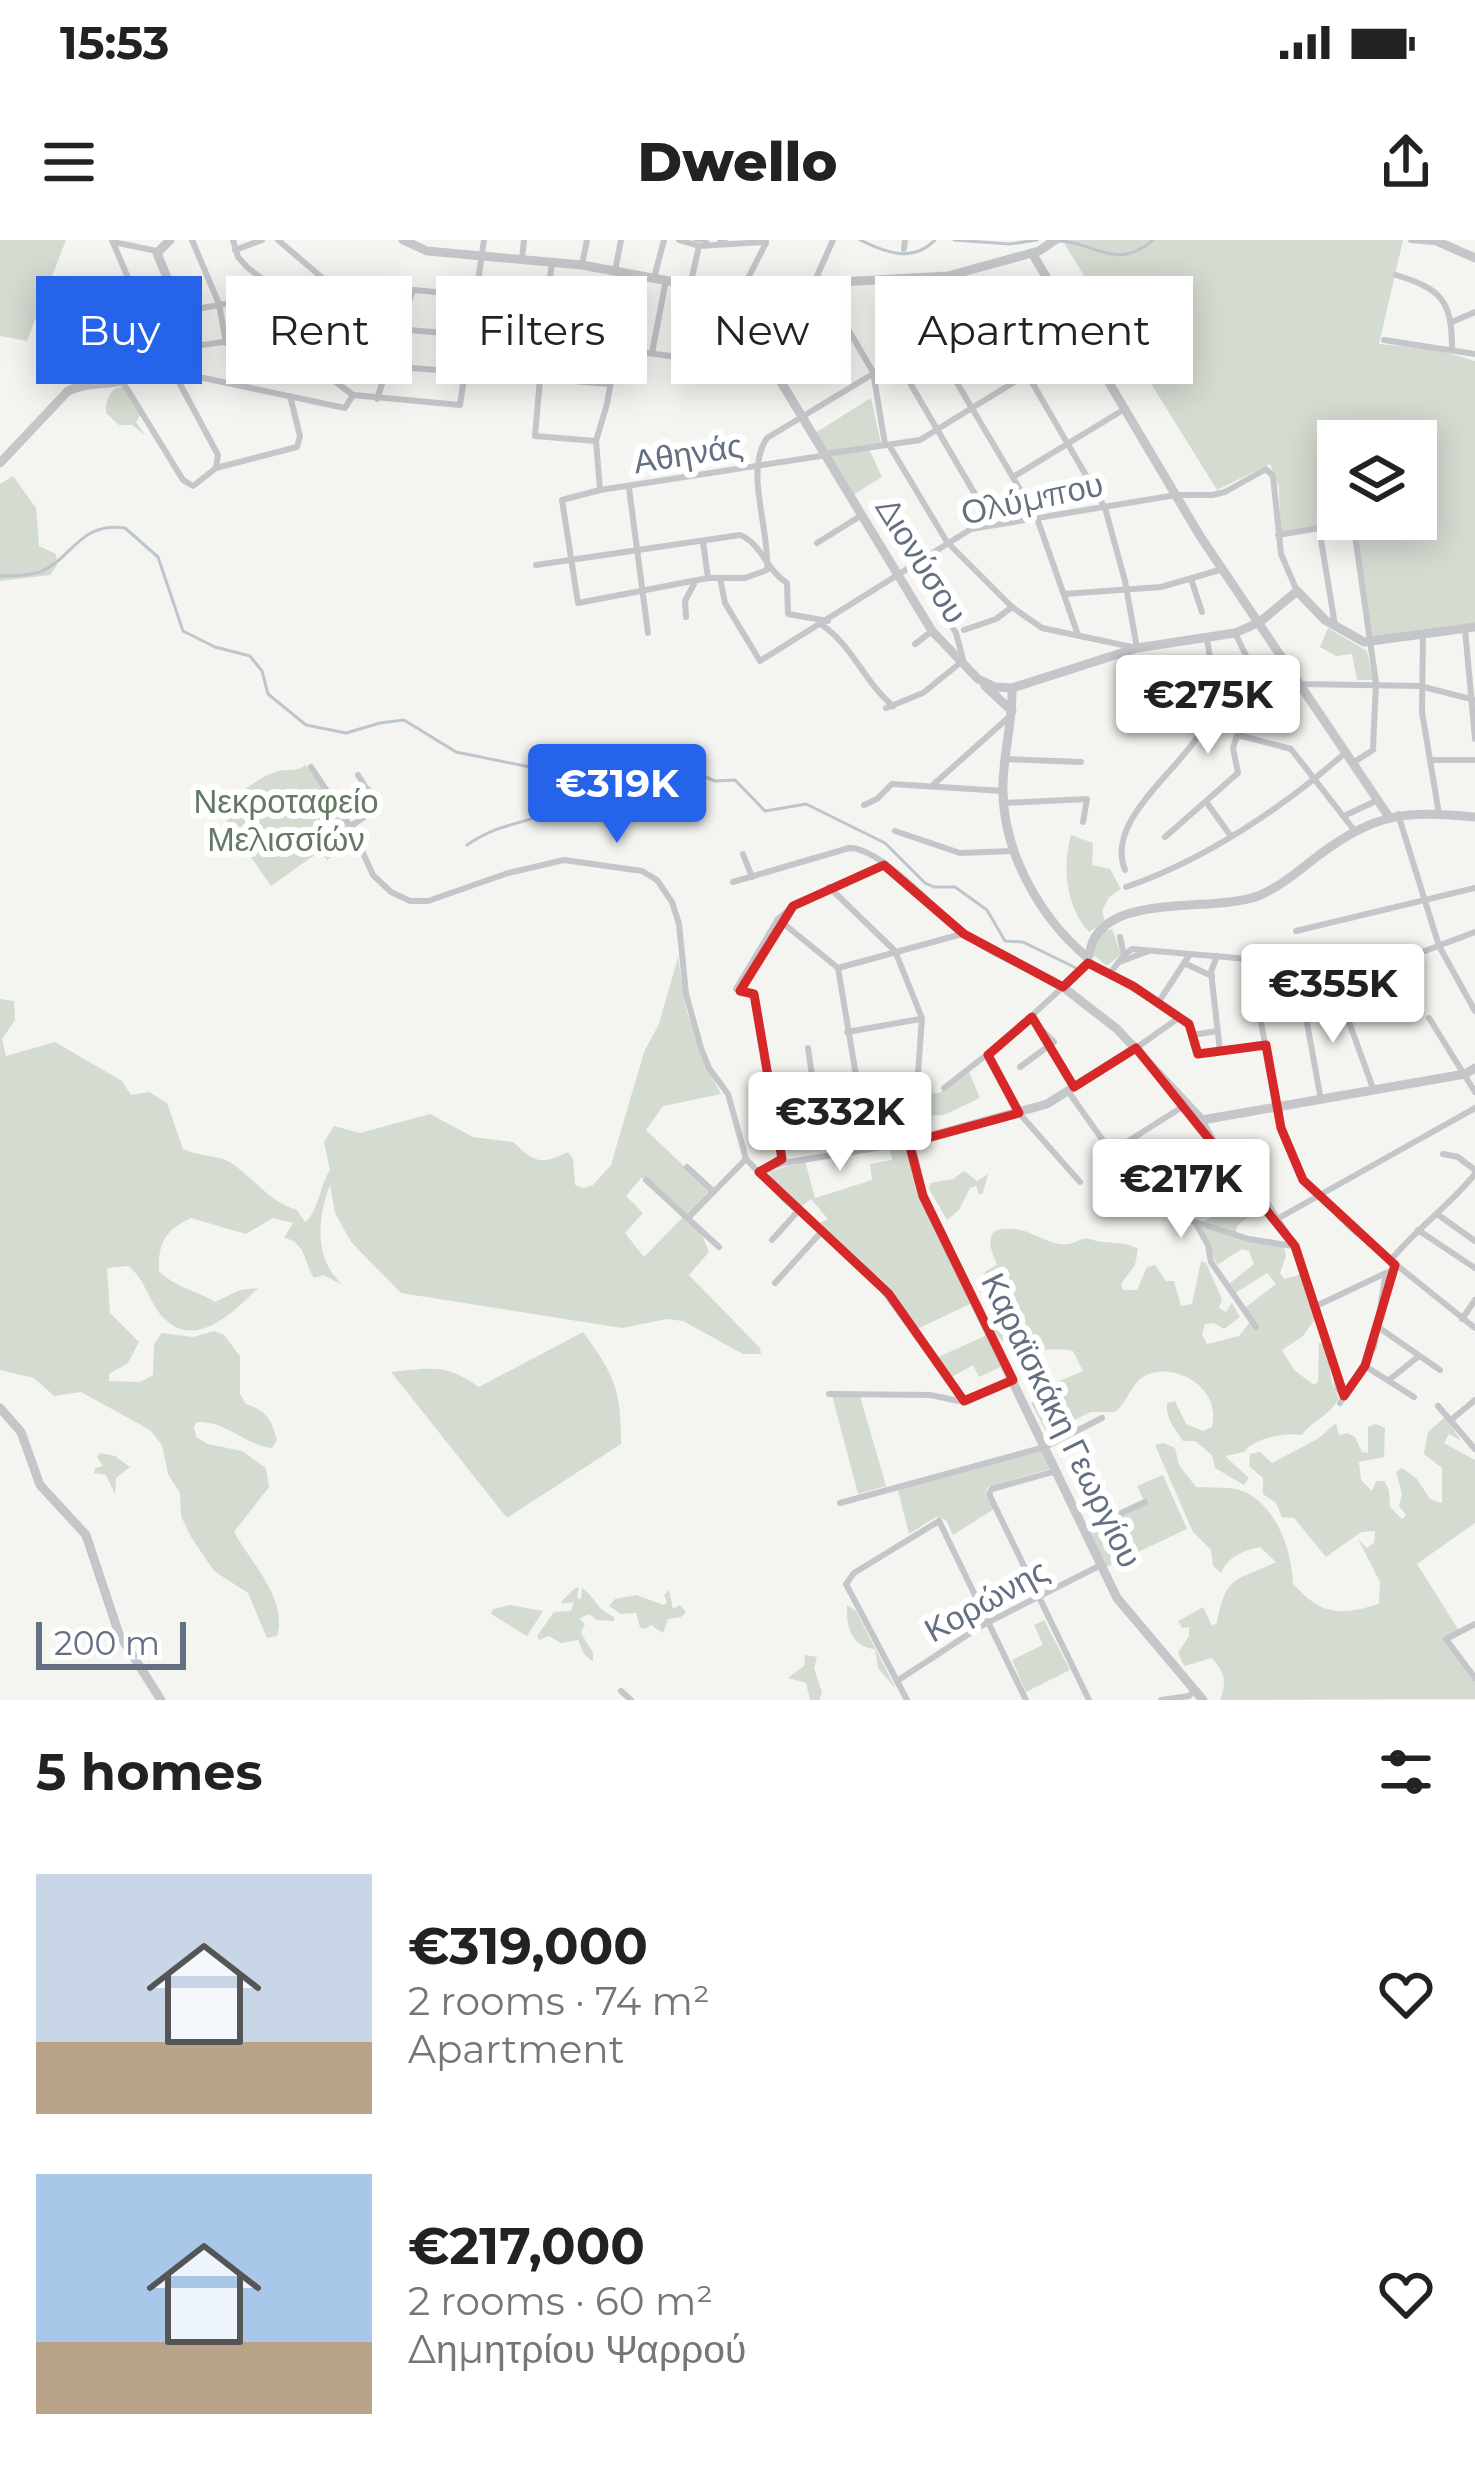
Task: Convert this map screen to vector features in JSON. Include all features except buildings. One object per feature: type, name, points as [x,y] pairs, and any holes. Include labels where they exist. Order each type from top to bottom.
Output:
[{"type":"street","points":[[112,241],[157,250],[170,240]]},
{"type":"street","points":[[192,240],[219,304],[226,343],[202,346]]},
{"type":"street","points":[[233,240],[247,267],[259,276]]},
{"type":"street","points":[[236,250],[262,240]]},
{"type":"street","points":[[278,240],[320,276]]},
{"type":"street","points":[[403,240],[416,248],[582,265],[671,282]]},
{"type":"street","points":[[457,240],[459,254]]},
{"type":"street","points":[[480,276],[484,240]]},
{"type":"street","points":[[522,259],[524,240]]},
{"type":"street","points":[[582,265],[587,240]]},
{"type":"street","points":[[615,272],[621,240]]},
{"type":"street","points":[[652,355],[664,240]]},
{"type":"street","points":[[679,240],[699,246],[767,241]]},
{"type":"street","points":[[819,276],[833,240]]},
{"type":"street","points":[[1411,240],[1456,245],[1475,258]]},
{"type":"street","points":[[112,241],[127,276]]},
{"type":"street","points":[[749,276],[767,241]]},
{"type":"street","points":[[935,276],[965,273],[1032,253],[1054,241]]},
{"type":"street","points":[[692,276],[699,246]]},
{"type":"street","points":[[157,250],[167,276]]},
{"type":"street","points":[[1032,253],[1046,276]]},
{"type":"street","points":[[550,276],[552,262]]},
{"type":"street","points":[[1396,275],[1439,295],[1452,322],[1452,349]]},
{"type":"street","points":[[202,308],[226,303]]},
{"type":"street","points":[[1452,322],[1475,312]]},
{"type":"street","points":[[851,336],[873,373],[887,445],[947,542],[1012,607],[1042,628],[1137,648]]},
{"type":"street","points":[[1384,340],[1475,354]]},
{"type":"street","points":[[647,354],[671,358]]},
{"type":"street","points":[[572,560],[578,603],[708,578],[759,575],[768,565],[755,467],[767,438],[873,373]]},
{"type":"street","points":[[202,377],[345,408],[353,395]]},
{"type":"street","points":[[0,463],[68,391],[81,384]]},
{"type":"street","points":[[124,384],[186,484],[197,484],[216,468],[297,447],[300,436],[290,396]]},
{"type":"street","points":[[180,384],[218,452],[216,468]]},
{"type":"street","points":[[339,384],[353,395],[460,405],[463,384]]},
{"type":"street","points":[[377,399],[382,384]]},
{"type":"street","points":[[540,384],[535,436],[596,441]]},
{"type":"street","points":[[600,490],[596,441],[609,384]]},
{"type":"street","name":"Διονύσου","points":[[781,384],[932,631],[1012,713]]},
{"type":"street","points":[[911,384],[993,525]]},
{"type":"street","points":[[958,384],[1037,518],[1078,635]]},
{"type":"street","name":"Αθηνάς","points":[[572,560],[565,498],[916,441],[1012,384]]},
{"type":"street","points":[[1035,384],[1105,508],[1137,648]]},
{"type":"street","points":[[1112,384],[1223,569],[1378,800],[1394,816],[1439,946],[1475,1012]]},
{"type":"street","points":[[1013,477],[1126,408]]},
{"type":"street","name":"Ολύμπου","points":[[720,578],[725,603],[760,661],[971,529],[1176,495],[1225,492],[1260,470],[1270,469],[1279,536]]},
{"type":"street","points":[[629,488],[648,633]]},
{"type":"street","points":[[817,543],[862,514]]},
{"type":"street","points":[[1317,528],[1279,536],[1287,574],[1297,591],[1335,628],[1369,642],[1470,628],[1475,739]]},
{"type":"street","points":[[536,565],[746,536],[789,586],[788,614],[825,623],[890,707],[923,693],[962,665],[956,633],[914,565]]},
{"type":"street","points":[[1321,540],[1335,628]]},
{"type":"street","points":[[1126,887],[1160,875],[1230,835],[1349,757],[1371,754],[1376,742],[1376,683],[1355,540]]},
{"type":"street","points":[[703,542],[708,578]]},
{"type":"street","points":[[1064,594],[1161,587],[1223,569]]},
{"type":"street","points":[[1191,579],[1202,612]]},
{"type":"street","points":[[686,617],[685,601],[694,584]]},
{"type":"street","points":[[978,680],[1012,688],[1137,648],[1235,633],[1260,622],[1297,591]]},
{"type":"street","points":[[964,630],[996,619],[1012,607]]},
{"type":"street","points":[[915,644],[932,631]]},
{"type":"street","points":[[1165,837],[1237,776],[1233,748],[1256,676],[1235,633]]},
{"type":"street","points":[[1424,635],[1420,686],[1439,814]]},
{"type":"street","points":[[1125,870],[1120,854],[1129,827],[1206,722],[1213,685],[1207,640]]},
{"type":"street","points":[[1256,676],[1301,684],[1420,686],[1472,700]]},
{"type":"street","points":[[1012,688],[1003,797],[1013,851],[1058,929],[1089,960],[1189,1024],[1196,1054],[1267,1046]]},
{"type":"street","points":[[931,786],[1012,713]]},
{"type":"street","points":[[1238,735],[1287,746],[1354,830]]},
{"type":"street","points":[[1005,759],[1081,762]]},
{"type":"street","points":[[1431,760],[1475,760]]},
{"type":"street","points":[[311,767],[351,826],[377,880],[400,898],[420,903],[564,860],[642,871],[656,880],[672,902],[679,924],[686,994],[701,1048],[728,1094],[746,1159],[889,1294],[920,1345],[964,1401]]},
{"type":"street","points":[[351,826],[378,805],[358,775]]},
{"type":"street","points":[[864,806],[892,784],[931,786],[1003,797],[1087,799],[1083,822]]},
{"type":"street","points":[[338,808],[366,788]]},
{"type":"street","points":[[1344,816],[1378,800]]},
{"type":"street","points":[[1206,802],[1230,835]]},
{"type":"street","points":[[944,1088],[1063,987],[1089,960],[1092,938],[1105,924],[1144,909],[1195,907],[1256,896],[1282,883],[1354,830],[1394,816],[1475,817]]},
{"type":"street","points":[[896,831],[960,853],[1013,851]]},
{"type":"street","points":[[733,882],[849,848],[864,849],[926,896],[964,934],[1078,995],[1136,1048],[1202,1120],[1238,1183],[1260,1193],[1277,1219],[1294,1246],[1316,1306],[1342,1399],[1365,1366],[1391,1266],[1418,1230],[1475,1172],[1457,1157],[1443,1154]]},
{"type":"street","points":[[742,854],[752,877]]},
{"type":"street","points":[[783,1163],[755,1001],[753,995],[736,989],[778,919],[793,906],[884,865]]},
{"type":"street","points":[[829,886],[896,951],[922,1018],[911,1142]]},
{"type":"street","points":[[1295,932],[1475,888]]},
{"type":"street","points":[[778,919],[838,968],[868,1147]]},
{"type":"street","points":[[1111,972],[1132,949],[1317,959],[1370,972],[1475,932]]},
{"type":"street","points":[[838,968],[964,934]]},
{"type":"street","points":[[1120,937],[1122,958]]},
{"type":"street","points":[[1158,1003],[1190,954]]},
{"type":"street","points":[[1216,956],[1212,976],[1220,1051]]},
{"type":"street","points":[[1184,963],[1212,976]]},
{"type":"street","points":[[1370,972],[1377,992]]},
{"type":"street","points":[[1246,987],[1259,1012],[1276,1107],[1298,1171],[1316,1196],[1391,1266],[1475,1328]]},
{"type":"street","points":[[1303,1001],[1322,1100]]},
{"type":"street","points":[[1346,1011],[1374,1091]]},
{"type":"street","points":[[759,1172],[783,1163],[911,1142],[1047,1104],[1180,1017]]},
{"type":"street","points":[[847,1032],[922,1018]]},
{"type":"street","points":[[1019,1066],[1054,1042],[1030,1018]]},
{"type":"street","points":[[1429,1018],[1470,1071],[1475,1092]]},
{"type":"street","points":[[1193,1035],[1217,1031]]},
{"type":"street","points":[[1050,1047],[1111,1152],[1187,1104]]},
{"type":"street","points":[[808,1048],[820,1130]]},
{"type":"street","points":[[988,1055],[1019,1113],[1080,1182]]},
{"type":"street","points":[[1202,1120],[1470,1071]]},
{"type":"street","points":[[772,1106],[856,1087],[916,1081]]},
{"type":"street","points":[[1277,1219],[1475,1108]]},
{"type":"street","points":[[1131,1140],[1163,1179],[1174,1214],[1249,1239],[1294,1246]]},
{"type":"street","name":"Καραϊσκάκη Γεωργίου","points":[[911,1142],[923,1196],[1100,1564],[1122,1605],[1192,1695],[1203,1700]]},
{"type":"street","points":[[688,1218],[746,1159]]},
{"type":"street","points":[[687,1167],[713,1191]]},
{"type":"street","points":[[646,1180],[718,1247]]},
{"type":"street","points":[[1466,1185],[1475,1191]]},
{"type":"street","points":[[772,1240],[799,1210]]},
{"type":"street","points":[[1437,1214],[1475,1241]]},
{"type":"street","points":[[1195,1222],[1211,1262],[1256,1327]]},
{"type":"street","points":[[775,1283],[823,1230]]},
{"type":"street","points":[[1418,1230],[1475,1268]]},
{"type":"street","points":[[1316,1306],[1391,1266]]},
{"type":"street","points":[[1462,1319],[1475,1300]]},
{"type":"street","points":[[1378,1327],[1440,1370]]},
{"type":"street","points":[[1388,1382],[1419,1356]]},
{"type":"street","points":[[1365,1366],[1414,1397]]},
{"type":"street","points":[[829,1394],[929,1395],[964,1401],[1012,1380]]},
{"type":"street","points":[[1451,1420],[1475,1400]]},
{"type":"street","points":[[1438,1406],[1475,1449]]},
{"type":"street","points":[[0,1408],[21,1432],[40,1485],[83,1530],[119,1634],[161,1700]]},
{"type":"street","points":[[840,1503],[1045,1447],[1102,1418]]},
{"type":"street","points":[[1056,1471],[992,1489],[989,1497],[1089,1700]]},
{"type":"street","points":[[1085,1530],[1145,1502]]},
{"type":"street","points":[[907,1700],[850,1596],[847,1581],[939,1521],[1026,1700]]},
{"type":"street","name":"Κορώνης","points":[[897,1681],[988,1622],[1100,1564]]},
{"type":"street","points":[[1475,1624],[1447,1641],[1475,1678]]},
{"type":"street","points":[[621,1691],[631,1700]]},
{"type":"street","points":[[1160,1700],[1192,1695]]},
{"type":"highlighted area","points":[[884,865],[964,934],[1063,987],[1088,963],[1133,986],[1189,1024],[1198,1054],[1266,1045],[1281,1128],[1303,1180],[1395,1265],[1365,1366],[1344,1396],[1295,1246],[1136,1048],[1074,1087],[1032,1017],[988,1055],[1019,1113],[909,1143],[923,1196],[1013,1380],[964,1401],[889,1294],[759,1172],[782,1159],[754,994],[740,991],[793,906]]},
{"type":"green space","points":[[0,240],[66,240],[52,276],[36,276],[36,318],[27,341],[0,336]]},
{"type":"green space","points":[[1062,240],[1403,240],[1379,344],[1435,349],[1475,361],[1475,623],[1371,640],[1356,540],[1437,540],[1437,420],[1317,420],[1317,528],[1280,534],[1279,487],[1270,464],[1217,490],[1151,384],[1193,384],[1193,276],[1084,276]]},
{"type":"green space","points":[[123,386],[141,414],[136,422],[145,435],[132,425],[119,425],[106,413],[109,395]]},
{"type":"green space","points":[[871,398],[881,444],[868,447],[882,477],[853,495],[815,433]]},
{"type":"green space","points":[[13,476],[36,508],[39,546],[56,554],[57,565],[50,575],[0,581],[0,484]]},
{"type":"green space","points":[[1328,628],[1367,651],[1373,680],[1357,680],[1352,654],[1336,656],[1320,647]]},
{"type":"green space","name":"Νεκροταφείο Μελισσίών","points":[[306,765],[351,830],[332,843],[337,852],[327,860],[320,851],[271,886],[226,821],[244,808],[236,796],[250,786],[275,772]]},
{"type":"green space","points":[[1071,835],[1093,843],[1092,865],[1110,869],[1121,889],[1109,897],[1102,911],[1105,922],[1089,932],[1075,911],[1068,886]]},
{"type":"green space","points":[[1112,929],[1121,954],[1107,966],[1092,954],[1097,933]]},
{"type":"green space","points":[[678,957],[685,1005],[700,1053],[721,1094],[663,1106],[646,1130],[711,1192],[689,1215],[647,1178],[641,1178],[626,1196],[643,1213],[625,1233],[644,1257],[684,1216],[703,1237],[709,1252],[689,1275],[761,1354],[743,1354],[683,1321],[667,1319],[622,1328],[401,1293],[351,1242],[335,1213],[330,1185],[321,1238],[327,1263],[343,1285],[323,1275],[314,1278],[300,1248],[284,1238],[293,1223],[273,1218],[246,1234],[191,1218],[165,1238],[159,1271],[178,1285],[215,1302],[240,1290],[258,1288],[228,1315],[204,1328],[191,1331],[167,1321],[128,1266],[107,1268],[110,1313],[139,1342],[128,1363],[109,1374],[109,1381],[140,1382],[153,1375],[154,1344],[162,1333],[193,1337],[214,1331],[224,1335],[240,1356],[240,1394],[246,1404],[263,1413],[273,1426],[277,1440],[272,1448],[207,1422],[194,1427],[196,1437],[208,1444],[242,1451],[266,1468],[269,1487],[234,1532],[273,1595],[279,1622],[277,1636],[267,1638],[248,1593],[214,1571],[191,1537],[162,1445],[150,1430],[81,1392],[54,1396],[34,1378],[0,1370],[0,999],[14,1001],[15,1020],[2,1039],[6,1056],[55,1042],[122,1081],[131,1095],[149,1092],[167,1103],[183,1149],[231,1163],[270,1196],[297,1210],[305,1222],[330,1170],[324,1142],[334,1126],[360,1133],[430,1114],[473,1137],[513,1142],[539,1160],[568,1152],[575,1185],[593,1185],[611,1165]]},
{"type":"green space","points":[[969,1072],[980,1098],[944,1115],[916,1116],[919,1094],[939,1093]]},
{"type":"green space","points":[[914,1082],[909,1140],[846,1148],[838,1119],[862,1113],[858,1092]]},
{"type":"green space","points":[[906,1145],[972,1303],[915,1330],[872,1273],[819,1223],[828,1219],[811,1199],[799,1208],[776,1188],[768,1172],[805,1161],[815,1198],[872,1180],[870,1164],[892,1160],[889,1146]]},
{"type":"green space","points":[[964,1171],[977,1181],[988,1174],[983,1193],[979,1195],[976,1186],[970,1188],[959,1210],[947,1220],[930,1183],[953,1179]]},
{"type":"green space","points":[[1258,1194],[1265,1204],[1237,1226],[1236,1236],[1284,1247],[1280,1273],[1284,1279],[1302,1274],[1316,1318],[1303,1336],[1282,1350],[1294,1370],[1314,1385],[1318,1382],[1319,1343],[1326,1344],[1339,1397],[1331,1409],[1302,1435],[1270,1437],[1244,1452],[1225,1456],[1249,1478],[1244,1485],[1215,1468],[1212,1455],[1195,1441],[1183,1441],[1174,1427],[1167,1403],[1175,1401],[1186,1424],[1203,1431],[1212,1427],[1213,1411],[1200,1387],[1176,1373],[1162,1371],[1139,1380],[1115,1412],[1091,1412],[1053,1430],[1045,1429],[1031,1403],[1055,1383],[1083,1371],[1073,1351],[1018,1350],[999,1338],[989,1324],[1009,1314],[1009,1291],[1000,1285],[980,1292],[977,1286],[986,1271],[997,1265],[990,1244],[994,1231],[1017,1229],[1059,1244],[1087,1238],[1132,1246],[1138,1249],[1135,1265],[1121,1284],[1123,1290],[1137,1290],[1147,1267],[1155,1265],[1166,1281],[1174,1281],[1181,1306],[1192,1304],[1201,1261],[1206,1263],[1222,1299],[1219,1308],[1226,1312],[1232,1303],[1240,1317],[1224,1329],[1205,1324],[1202,1334],[1207,1344],[1239,1336],[1253,1318],[1245,1308],[1276,1284],[1267,1273],[1235,1293],[1229,1284],[1254,1264],[1249,1251],[1242,1249],[1217,1265],[1201,1228],[1204,1221]]},
{"type":"green space","points":[[583,1332],[614,1384],[621,1444],[507,1518],[391,1372],[437,1369],[479,1387]]},
{"type":"green space","points":[[987,1335],[1003,1366],[979,1377],[973,1365],[948,1379],[934,1359]]},
{"type":"green space","points":[[832,1395],[860,1396],[886,1486],[858,1494]]},
{"type":"green space","points":[[1445,1417],[1461,1441],[1449,1434],[1444,1443],[1475,1460],[1475,1523],[1417,1564],[1458,1629],[1443,1638],[1475,1680],[1475,1699],[1220,1700],[1224,1678],[1212,1658],[1184,1666],[1178,1653],[1189,1627],[1182,1628],[1178,1621],[1203,1607],[1212,1626],[1217,1623],[1230,1586],[1276,1562],[1260,1547],[1237,1555],[1221,1573],[1213,1566],[1211,1550],[1193,1532],[1155,1445],[1175,1448],[1179,1465],[1196,1487],[1234,1489],[1256,1499],[1281,1531],[1293,1584],[1322,1607],[1353,1610],[1379,1604],[1380,1582],[1358,1539],[1367,1548],[1374,1543],[1375,1531],[1361,1532],[1326,1557],[1294,1518],[1282,1517],[1276,1503],[1263,1494],[1263,1478],[1249,1466],[1250,1454],[1260,1452],[1272,1463],[1319,1438],[1336,1423],[1339,1435],[1355,1437],[1362,1452],[1368,1453],[1368,1427],[1376,1424],[1385,1428],[1384,1457],[1359,1462],[1361,1480],[1372,1491],[1376,1481],[1384,1481],[1390,1507],[1402,1519],[1406,1515],[1399,1506],[1402,1494],[1396,1472],[1402,1468],[1417,1479],[1430,1499],[1442,1503],[1442,1468],[1424,1454],[1428,1432]]},
{"type":"green space","points":[[1043,1449],[1053,1468],[988,1487],[985,1494],[994,1509],[953,1535],[946,1520],[936,1517],[909,1534],[898,1490]]},
{"type":"green space","points":[[100,1453],[115,1456],[130,1467],[116,1478],[115,1494],[106,1475],[94,1473],[103,1466],[97,1457]]},
{"type":"green space","points":[[1163,1475],[1187,1529],[1106,1567],[1089,1531],[1145,1503],[1137,1486]]},
{"type":"green space","points":[[579,1588],[577,1598],[581,1599],[582,1588],[614,1617],[614,1621],[597,1620],[589,1614],[579,1619],[585,1624],[581,1633],[593,1662],[578,1640],[561,1643],[537,1636],[554,1612],[571,1611],[574,1602],[562,1601]]},
{"type":"green space","points":[[669,1590],[673,1609],[680,1605],[686,1612],[668,1619],[663,1633],[651,1625],[640,1627],[636,1613],[621,1614],[609,1606],[615,1599],[636,1595],[664,1605]]},
{"type":"green space","points":[[510,1605],[543,1611],[527,1636],[491,1614],[493,1609]]},
{"type":"green space","points":[[847,1605],[856,1611],[896,1689],[878,1668],[875,1649],[860,1644],[852,1634]]},
{"type":"green space","points":[[1044,1620],[1070,1670],[1026,1692],[1012,1660],[1043,1645],[1034,1625]]},
{"type":"green space","points":[[805,1655],[817,1657],[819,1700],[810,1700],[806,1683],[788,1678],[804,1666]]},
{"type":"waterway","points":[[695,240],[708,242]]},
{"type":"waterway","points":[[719,241],[727,240]]},
{"type":"waterway","points":[[860,240],[908,254],[935,240]]},
{"type":"waterway","points":[[954,240],[1010,244],[1037,240]]},
{"type":"waterway","points":[[1056,241],[1116,255],[1153,240]]},
{"type":"waterway","points":[[0,576],[40,572],[87,535],[110,527],[125,528],[158,557],[183,631],[215,647],[250,656],[262,671],[268,694],[306,725],[346,733],[404,720],[456,752],[530,767],[540,792],[564,810],[610,803],[665,770],[682,767],[715,781],[735,780],[765,811],[806,804],[885,843],[925,883],[955,887],[987,910],[1005,941],[1023,942],[1076,968]]},
{"type":"waterway","points":[[467,845],[557,808]]},
{"type":"waterway","points":[[1244,973],[1264,978],[1319,968],[1372,1011],[1391,1008],[1418,986]]}]
